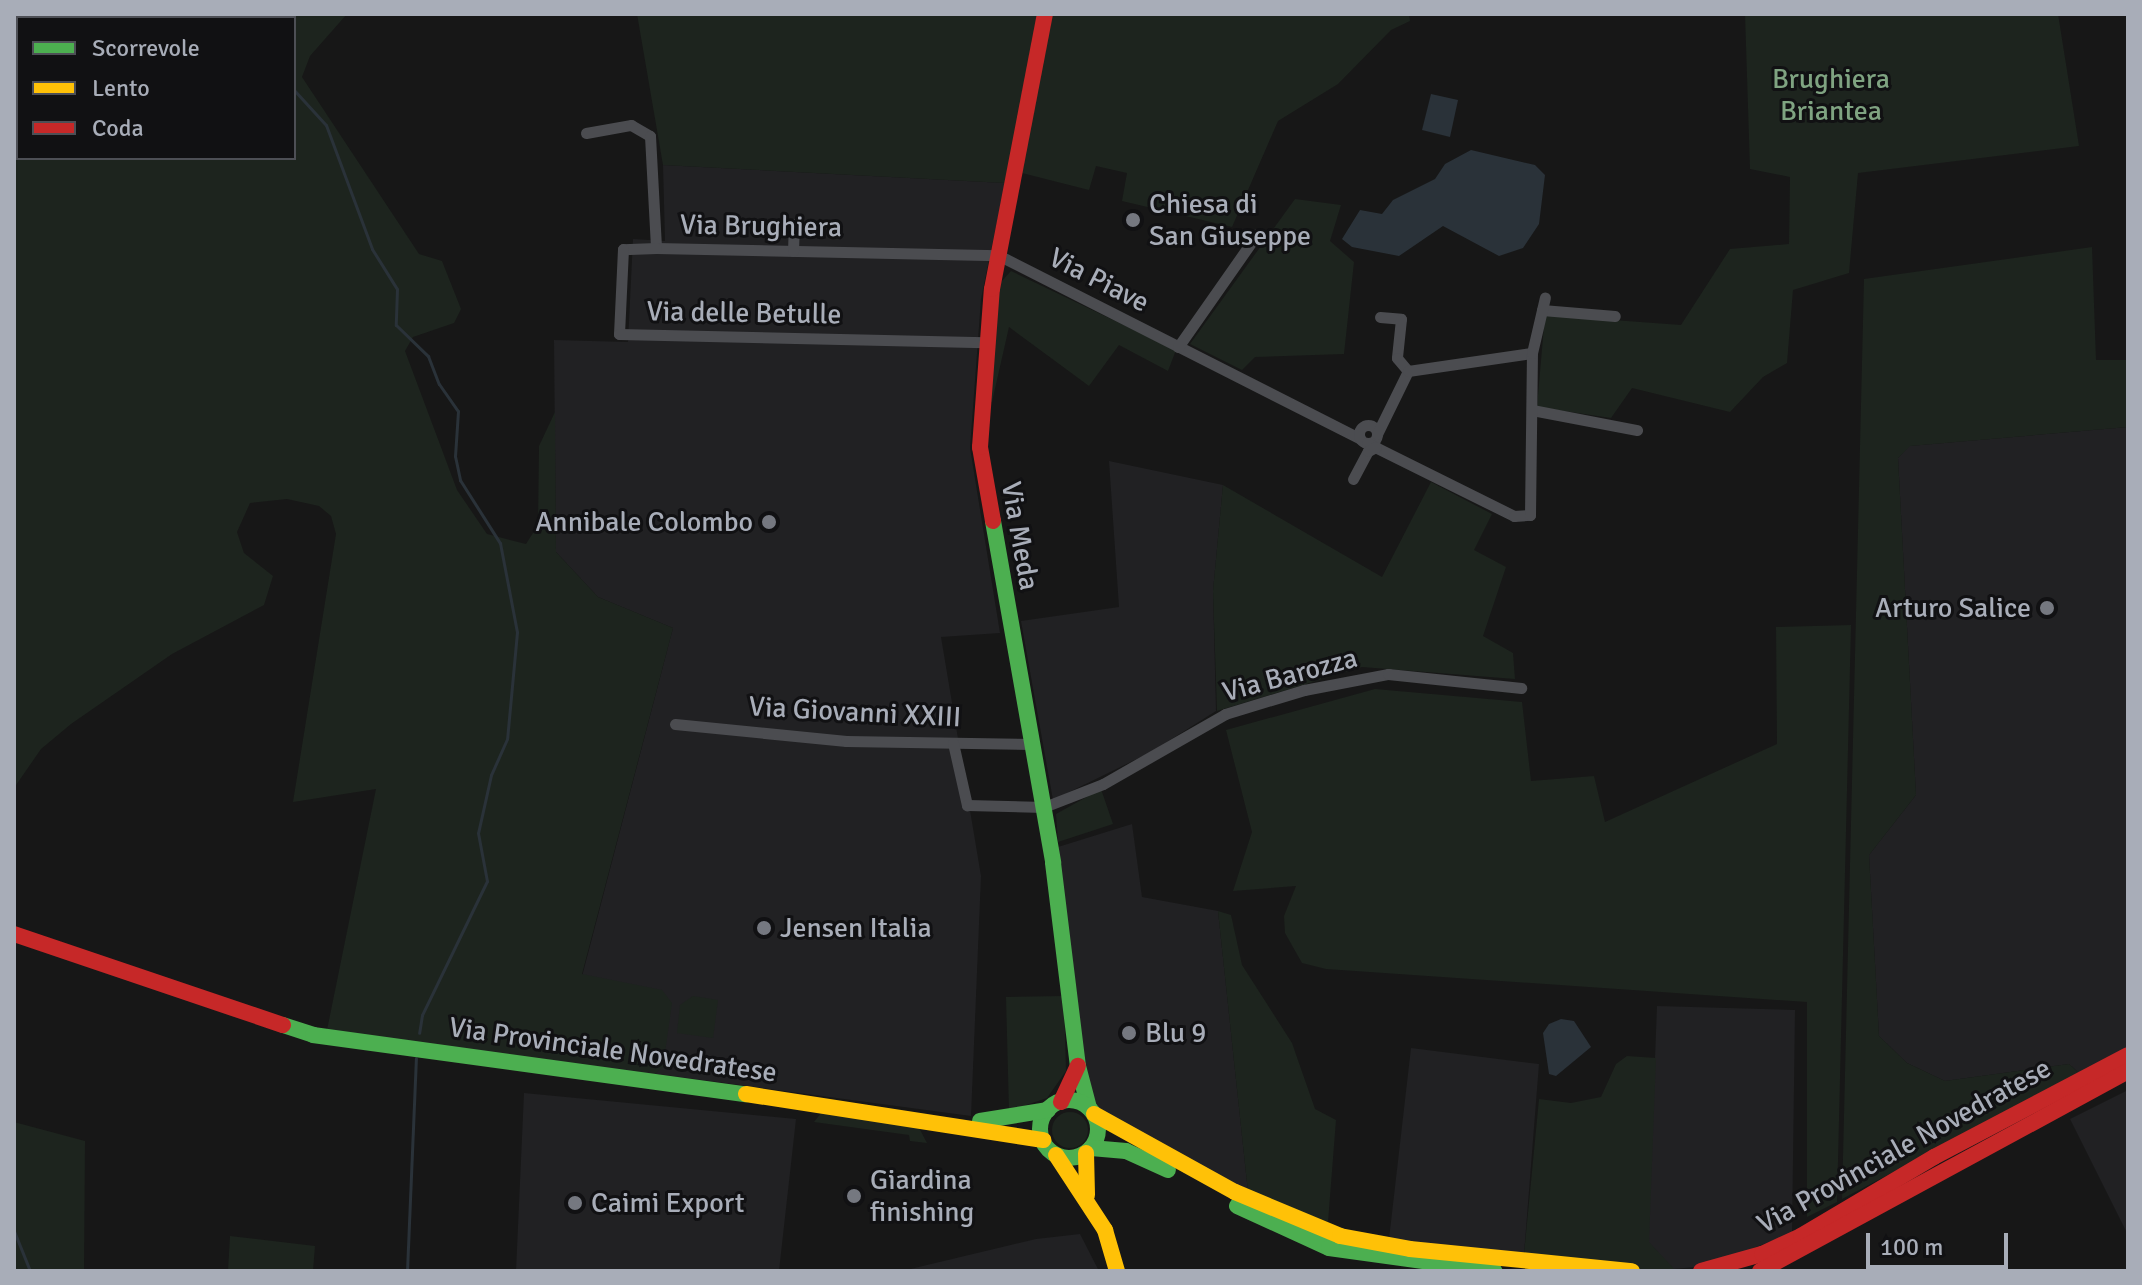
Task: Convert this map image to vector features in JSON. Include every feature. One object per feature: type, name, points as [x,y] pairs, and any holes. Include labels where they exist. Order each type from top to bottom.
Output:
[{"type":"main road","name":"Via Meda","points":[[1045,14],[998,255],[985,342],[983,477],[1044,807],[1078,1066],[1091,1111]]},
{"type":"main road","name":"Via Provinciale Novedratese","points":[[14,934],[264,1021],[348,1041],[957,1123],[1043,1140]]},
{"type":"main road","name":"Via Provinciale Novedratese","points":[[1701,1271],[1762,1254],[1801,1236],[1934,1157],[2128,1055]]},
{"type":"main road","points":[[1078,1066],[1041,1128],[1043,1140],[1088,1200],[1105,1230],[1117,1271]]},
{"type":"main road","name":"Via Provinciale Novedratese","points":[[1760,1271],[2128,1071]]},
{"type":"main road","points":[[1054,1106],[1091,1111],[1235,1192],[1340,1236],[1399,1248],[1632,1271]]},
{"type":"main road","name":"Via Provinciale Novedratese","points":[[957,1123],[1054,1106]]},
{"type":"main road","points":[[1088,1200],[1083,1177],[1089,1150],[1098,1132],[1091,1111]]},
{"type":"main road","points":[[1056,1155],[1070,1158],[1089,1150],[1139,1156],[1329,1248],[1494,1271]]},
{"type":"street","name":"Via Brughiera","points":[[586,133],[631,125],[650,136],[656,248],[998,255]]},
{"type":"street","points":[[793,251],[794,224]]},
{"type":"street","points":[[1178,347],[1257,234]]},
{"type":"street","name":"Via delle Betulle","points":[[656,248],[623,249],[619,334],[985,342]]},
{"type":"street","name":"Via Piave","points":[[998,255],[1178,347],[1369,434],[1514,516],[1524,518],[1534,509],[1532,410]]},
{"type":"street","points":[[1545,297],[1532,353],[1532,410],[1637,430]]},
{"type":"street","points":[[1542,310],[1615,316]]},
{"type":"street","points":[[1380,317],[1401,319],[1397,358],[1408,371]]},
{"type":"street","points":[[1353,479],[1368,451],[1369,434],[1408,371],[1532,353]]},
{"type":"street","name":"Via Barozza","points":[[1044,807],[1103,784],[1225,714],[1304,690],[1388,674],[1521,688]]},
{"type":"street","name":"Via Giovanni XXIII","points":[[675,724],[846,741],[1033,744]]},
{"type":"street","points":[[953,743],[964,805],[1044,807]]},
{"type":"shaded area","points":[[1431,94],[1458,100],[1450,137],[1422,130]]},
{"type":"shaded area","points":[[1471,150],[1535,165],[1545,175],[1539,224],[1523,248],[1499,256],[1443,226],[1399,256],[1352,247],[1342,239],[1360,210],[1382,214],[1393,200],[1435,179],[1445,164]]},
{"type":"shaded area","points":[[663,165],[1005,183],[981,299],[970,448],[1000,633],[941,637],[981,876],[971,1116],[560,1061],[673,628],[598,597],[556,552],[554,340],[628,342],[633,239],[665,241]]},
{"type":"shaded area","points":[[2128,427],[2128,1050],[2080,1074],[2069,1064],[1945,1081],[1907,1063],[1879,1036],[1869,855],[1916,795],[1898,458],[1909,446]]},
{"type":"shaded area","points":[[1109,461],[1223,485],[1213,591],[1216,711],[1151,752],[1053,800],[1021,621],[1119,607]]},
{"type":"shaded area","points":[[1132,824],[1142,897],[1218,911],[1248,1192],[1095,1109],[1084,1075],[1058,847]]},
{"type":"shaded area","points":[[1657,1006],[1795,1010],[1792,1233],[1707,1266],[1673,1269],[1648,1242]]},
{"type":"shaded area","points":[[1561,1019],[1574,1021],[1591,1047],[1556,1076],[1549,1074],[1543,1033],[1549,1024]]},
{"type":"shaded area","points":[[1411,1048],[1539,1064],[1524,1254],[1389,1239]]},
{"type":"shaded area","points":[[2128,1090],[2128,1235],[2070,1119]]},
{"type":"shaded area","points":[[524,1093],[796,1119],[779,1271],[516,1271]]},
{"type":"shaded area","points":[[1080,1234],[1099,1271],[902,1271],[1036,1239]]},
{"type":"green space","points":[[14,14],[347,14],[310,56],[302,77],[419,254],[442,261],[461,309],[454,323],[413,337],[405,351],[457,490],[487,534],[526,544],[538,525],[539,446],[555,412],[556,552],[598,597],[673,628],[582,974],[662,990],[672,1003],[663,1067],[654,1075],[327,1030],[376,789],[293,802],[336,534],[331,516],[319,506],[287,499],[250,503],[237,532],[244,553],[273,576],[264,605],[172,654],[71,724],[41,749],[14,788]]},
{"type":"green space","points":[[637,14],[1041,14],[1005,183],[663,165]]},
{"type":"green space","points":[[1051,14],[1409,14],[1410,21],[1391,30],[1338,84],[1278,121],[1232,227],[1122,201],[1127,173],[1096,166],[1089,190],[1022,173]]},
{"type":"green space","name":"Brughiera Briantea","points":[[1745,14],[2058,14],[2079,146],[1858,173],[1849,273],[1793,290],[1787,363],[1763,377],[1730,412],[1632,388],[1611,418],[1537,407],[1545,315],[1681,325],[1730,249],[1789,244],[1790,177],[1750,169]]},
{"type":"green space","points":[[1295,199],[1341,205],[1330,241],[1354,262],[1344,354],[1255,357],[1242,370],[1190,344]]},
{"type":"green space","points":[[2092,247],[2096,360],[2128,360],[2128,427],[1910,446],[1898,458],[1916,795],[1869,855],[1879,1036],[1907,1063],[1945,1081],[2069,1064],[2080,1074],[1842,1199],[1864,279]]},
{"type":"green space","points":[[1011,271],[1176,350],[1168,371],[1119,345],[1089,386],[1009,327],[992,402],[986,401],[1000,283]]},
{"type":"green space","points":[[1431,482],[1492,514],[1474,550],[1506,567],[1483,636],[1513,653],[1515,679],[1362,667],[1217,711],[1213,591],[1223,485],[1382,577]]},
{"type":"green space","points":[[1851,625],[1837,1202],[1807,1217],[1807,1002],[1326,969],[1302,963],[1285,933],[1284,916],[1296,886],[1233,891],[1252,832],[1226,730],[1375,689],[1522,702],[1531,781],[1594,776],[1605,822],[1777,744],[1776,627]]},
{"type":"green space","points":[[1101,789],[1113,824],[1058,842],[1056,814]]},
{"type":"green space","points":[[1218,911],[1231,915],[1242,965],[1292,1043],[1315,1109],[1336,1120],[1328,1222],[1248,1192]]},
{"type":"green space","points":[[693,996],[718,1000],[713,1038],[677,1033],[680,1005]]},
{"type":"green space","points":[[1064,996],[1066,1071],[1047,1098],[1009,1111],[1006,997]]},
{"type":"green space","points":[[1627,1056],[1656,1058],[1649,1242],[1676,1271],[1540,1271],[1524,1254],[1539,1099],[1571,1103],[1601,1097],[1616,1064]]},
{"type":"green space","points":[[1070,1112],[1083,1117],[1088,1130],[1083,1143],[1070,1148],[1057,1143],[1052,1130],[1057,1117]]},
{"type":"green space","points":[[821,1113],[917,1124],[927,1143],[910,1141],[909,1135],[814,1122]]},
{"type":"green space","points":[[14,1122],[85,1141],[84,1271],[14,1271]]},
{"type":"green space","points":[[230,1236],[315,1246],[313,1271],[228,1271]]},
{"type":"waterway","points":[[296,92],[326,125],[372,249],[397,289],[396,325],[428,356],[439,384],[458,411],[455,456],[460,480],[500,543],[517,632],[507,739],[491,775],[478,833],[487,881],[422,1015],[419,1033]]},
{"type":"waterway","points":[[407,1271],[416,1058]]},
{"type":"waterway","points":[[14,1231],[30,1271]]},
{"type":"traffic: fast","points":[[993,521],[1053,863],[1078,1066],[1089,1108]]},
{"type":"traffic: fast","points":[[283,1025],[313,1035],[746,1094]]},
{"type":"traffic: fast","points":[[1069,1100],[1080,1102],[1089,1109],[1096,1118],[1098,1129],[1096,1140],[1089,1149],[1080,1156],[1069,1158],[1058,1156],[1049,1149],[1042,1140],[1040,1129],[1042,1118],[1049,1109],[1058,1102],[1069,1100]]},
{"type":"traffic: fast","points":[[980,1121],[1048,1110]]},
{"type":"traffic: fast","points":[[1091,1148],[1126,1151],[1168,1170]]},
{"type":"traffic: fast","points":[[1237,1206],[1329,1248],[1494,1271]]},
{"type":"traffic: slow","points":[[746,1094],[1043,1140]]},
{"type":"traffic: slow","points":[[1094,1114],[1235,1192],[1340,1236],[1410,1249],[1632,1271]]},
{"type":"traffic: slow","points":[[1086,1153],[1087,1195]]},
{"type":"traffic: slow","points":[[1056,1155],[1105,1230],[1117,1271]]},
{"type":"traffic: jam","points":[[993,521],[980,447],[992,289],[1045,14]]},
{"type":"traffic: jam","points":[[14,934],[283,1025]]},
{"type":"traffic: jam","points":[[1701,1271],[1762,1254],[1801,1236],[1934,1157],[2128,1055]]},
{"type":"traffic: jam","points":[[1061,1102],[1078,1066]]},
{"type":"traffic: jam","points":[[1760,1271],[2128,1071]]},
{"type":"place","name":"Chiesa di San Giuseppe","points":[[1133,220]]},
{"type":"place","name":"Annibale Colombo","points":[[769,522]]},
{"type":"place","name":"Arturo Salice","points":[[2047,608]]},
{"type":"place","name":"Jensen Italia","points":[[764,928]]},
{"type":"place","name":"Blu 9","points":[[1129,1033]]},
{"type":"place","name":"Giardina finishing","points":[[854,1196]]},
{"type":"place","name":"Caimi Export","points":[[575,1203]]}]
